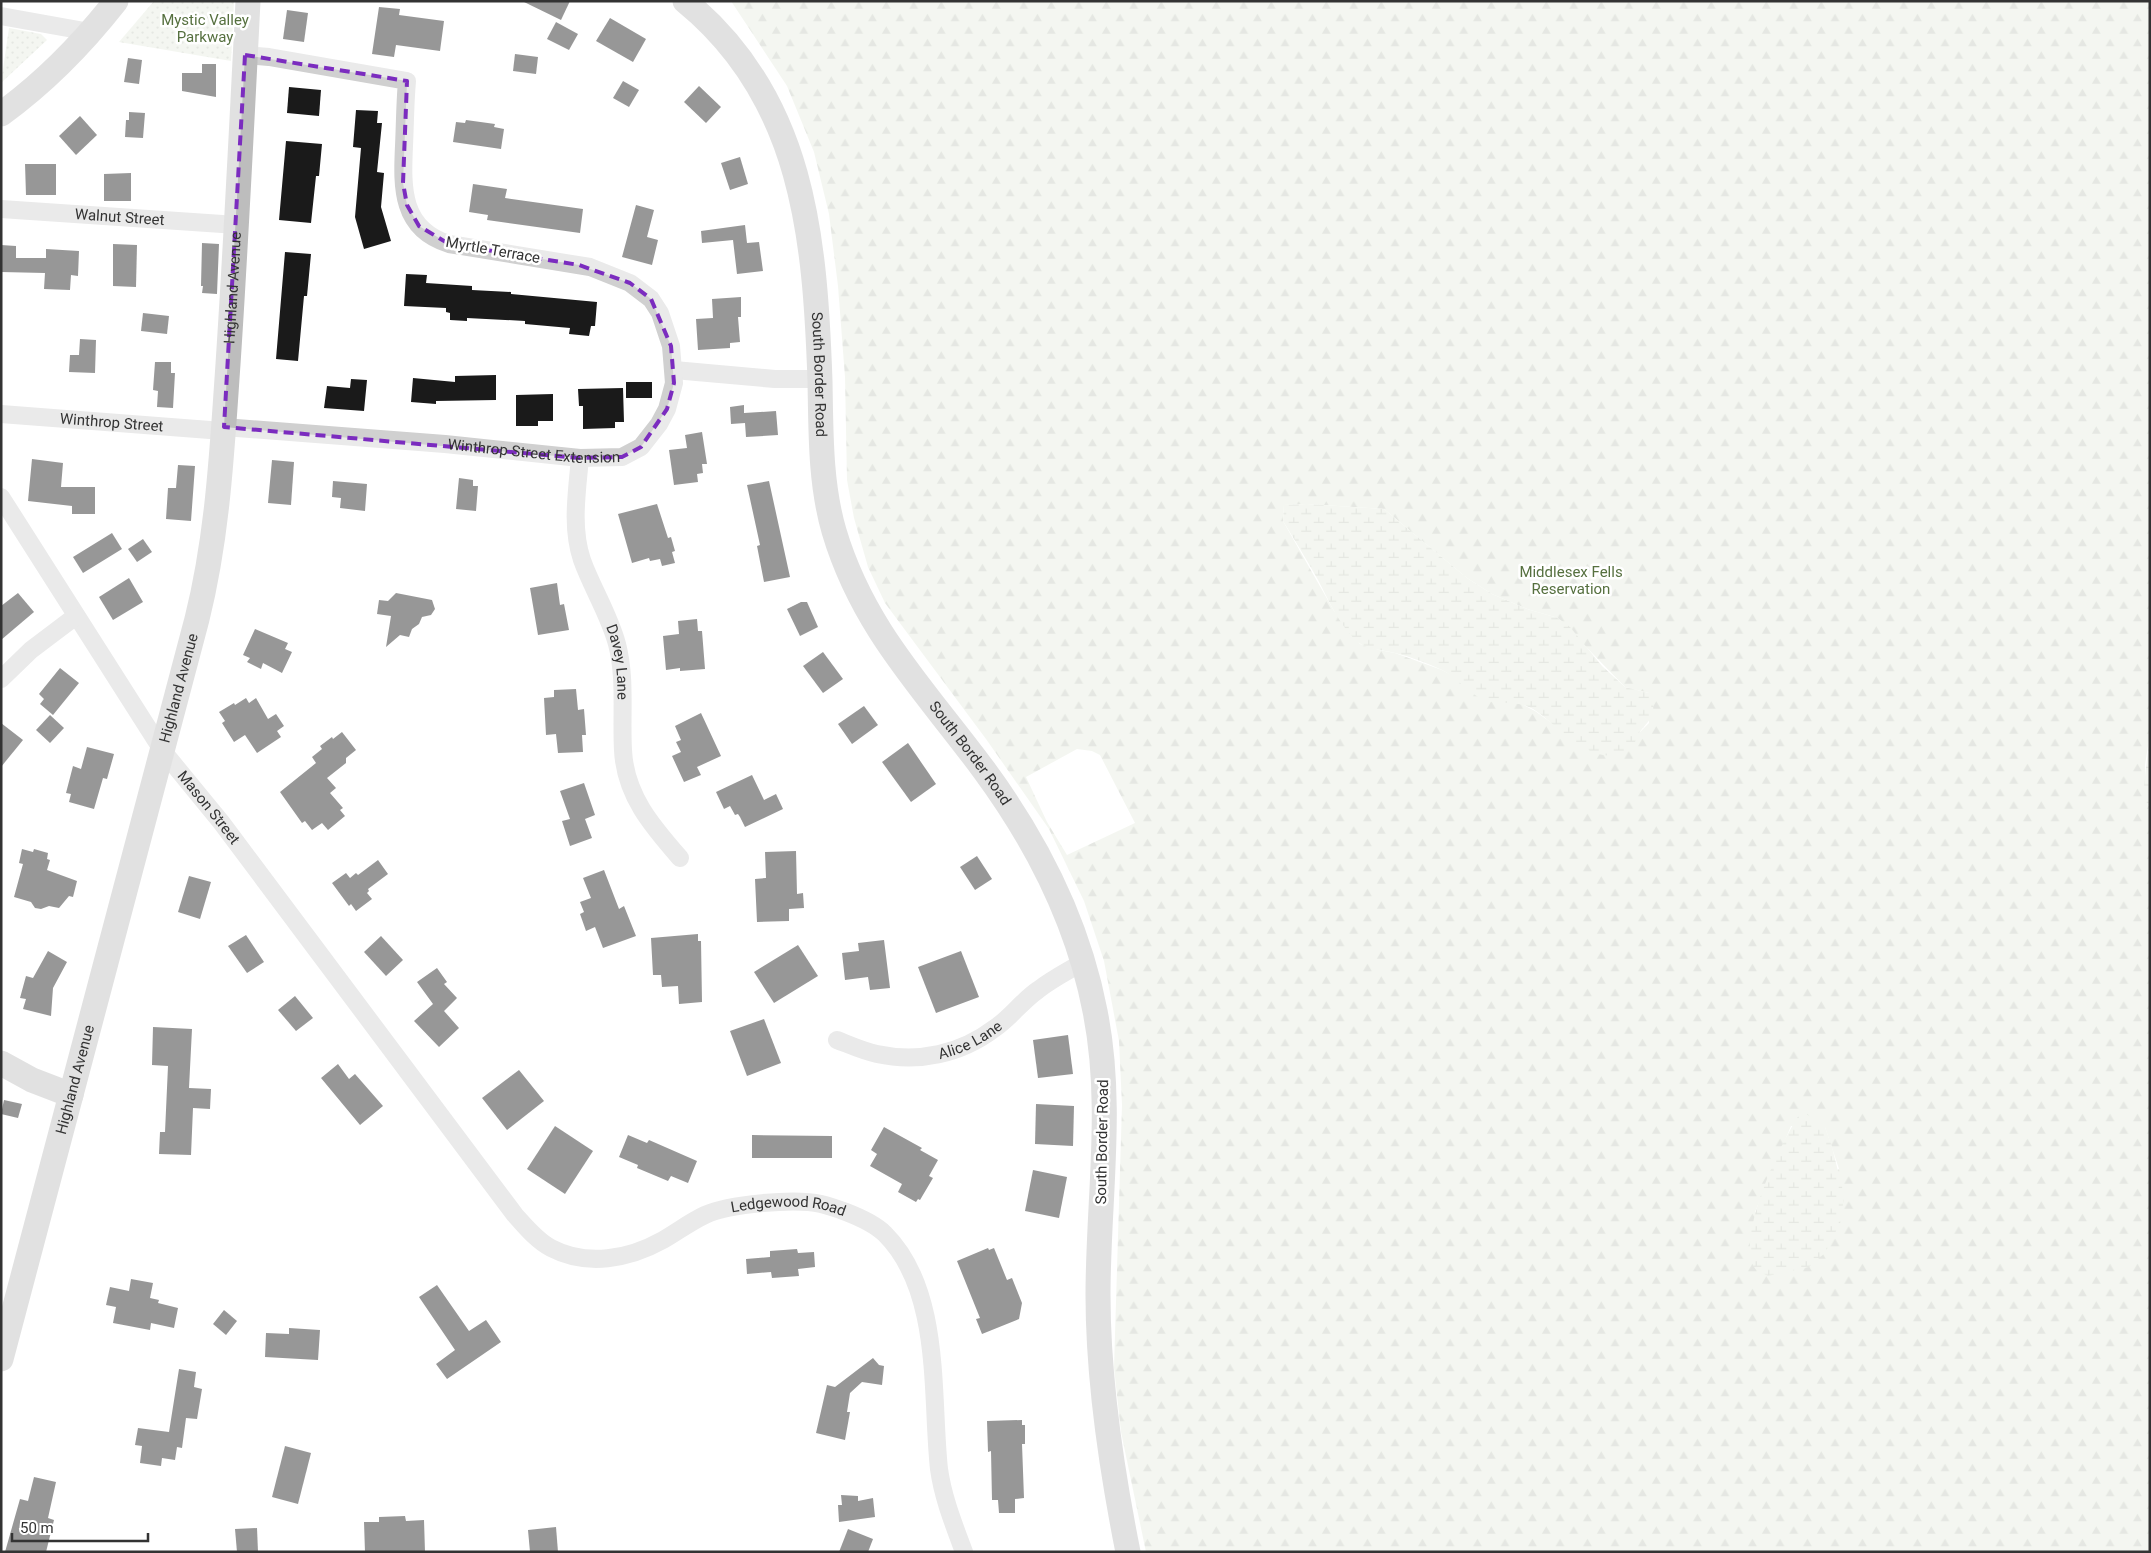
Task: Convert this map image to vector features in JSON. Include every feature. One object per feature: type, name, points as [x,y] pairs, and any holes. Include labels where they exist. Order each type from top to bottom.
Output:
[{"type":"main road","points":[[1,114],[35,86],[90,32],[116,1]]},
{"type":"main road","name":"Highland Avenue","points":[[1,1359],[207,576],[217,517],[237,225],[248,1]]},
{"type":"main road","name":"South Border Road","points":[[685,1],[728,42],[752,74],[770,104],[784,139],[802,201],[813,270],[822,444],[827,500],[843,556],[863,604],[910,676],[986,773],[1045,867],[1062,904],[1083,962],[1095,1010],[1103,1067],[1104,1135],[1098,1294],[1100,1356],[1107,1426],[1128,1552]]},
{"type":"main road","points":[[1,1063],[32,1080],[71,1095]]},
{"type":"street","points":[[1,16],[90,32]]},
{"type":"street","name":"Myrtle Terrace","points":[[245,55],[269,57],[408,81],[403,183],[407,205],[419,226],[430,236],[448,244],[579,265],[601,271],[630,283],[651,299],[660,313],[671,346],[674,370]]},
{"type":"street","name":"Walnut Street","points":[[1,209],[237,225]]},
{"type":"street","points":[[674,370],[775,379],[820,379]]},
{"type":"street","name":"Winthrop Street Extension","points":[[223,429],[436,443],[580,458],[622,457],[641,447],[659,424],[672,394],[674,370]]},
{"type":"street","name":"Winthrop Street","points":[[1,414],[223,429]]},
{"type":"street","name":"Davey Lane","points":[[580,458],[576,503],[577,536],[583,561],[609,620],[617,645],[623,687],[623,750],[626,771],[632,792],[648,820],[680,858]]},
{"type":"street","name":"Mason Street","points":[[1,497],[162,750],[221,822],[433,1105]]},
{"type":"street","points":[[1,679],[31,650],[76,616]]},
{"type":"street","name":"Alice Lane","points":[[837,1040],[876,1054],[891,1056],[922,1057],[946,1053],[985,1036],[1038,990],[1083,962]]},
{"type":"street","name":"Ledgewood Road","points":[[433,1105],[524,1225],[551,1248],[579,1258],[610,1258],[638,1252],[664,1240],[706,1214],[735,1207],[763,1204],[820,1204],[868,1222],[885,1234],[902,1257],[916,1285],[929,1332],[935,1384],[940,1471],[946,1504],[964,1552]]},
{"type":"highlighted area","points":[[245,55],[407,81],[403,183],[407,205],[419,226],[449,244],[579,265],[630,283],[651,299],[671,346],[674,383],[667,409],[641,447],[622,457],[580,458],[224,427]]},
{"type":"green space","name":"Mystic Valley Parkway","points":[[154,1],[234,1],[231,61],[119,42]]},
{"type":"green space","name":"Middlesex Fells Reservation","points":[[731,1],[2150,1],[2150,733],[2145,765],[2147,804],[2150,807],[2150,1552],[1146,1552],[1121,1432],[1114,1368],[1122,1105],[1119,1041],[1104,961],[1084,901],[1049,829],[986,739],[885,603],[868,567],[854,518],[847,480],[845,377],[838,286],[829,214],[814,152],[787,86]],"holes":[[[1307,504],[1384,509],[1467,578],[1492,594],[1527,609],[1558,618],[1625,687],[1649,693],[1649,723],[1639,733],[1585,747],[1535,711],[1518,702],[1479,697],[1455,677],[1442,670],[1395,653],[1360,644],[1334,611],[1283,521],[1284,505]],[[1077,749],[1092,751],[1100,755],[1135,823],[1067,855],[1047,822],[1026,777]],[[1791,1126],[1825,1127],[1839,1169],[1755,1212]]]},
{"type":"green space","points":[[9,28],[41,34],[47,40],[1,83]]},
{"type":"green space","points":[[1307,504],[1384,509],[1467,578],[1492,594],[1527,609],[1558,618],[1570,627],[1602,666],[1625,687],[1649,693],[1653,706],[1652,715],[1639,733],[1633,746],[1617,755],[1604,755],[1592,752],[1568,737],[1536,711],[1528,707],[1521,704],[1485,700],[1436,667],[1407,656],[1359,643],[1341,622],[1283,521],[1284,505]]},
{"type":"green space","points":[[2150,733],[2150,807],[2147,804],[2144,786]]},
{"type":"green space","points":[[1802,1111],[1825,1127],[1844,1195],[1841,1221],[1825,1253],[1809,1267],[1768,1276],[1755,1268],[1750,1254],[1751,1235],[1756,1212],[1773,1164]]},
{"type":"building","points":[[522,1],[570,1],[561,20]]},
{"type":"building","points":[[379,7],[400,9],[399,15],[444,21],[440,51],[396,45],[394,57],[372,54]]},
{"type":"building","points":[[287,10],[308,13],[304,42],[283,39]]},
{"type":"building","points":[[610,18],[646,39],[633,62],[596,41]]},
{"type":"building","points":[[556,22],[578,34],[569,50],[547,39]]},
{"type":"building","points":[[515,54],[538,57],[536,74],[513,71]]},
{"type":"building","points":[[128,58],[142,60],[139,84],[124,82]]},
{"type":"building","points":[[202,64],[216,64],[216,97],[182,91],[182,73],[202,73]]},
{"type":"building","points":[[623,81],[639,90],[629,107],[613,98]]},
{"type":"building","points":[[699,86],[721,107],[706,123],[684,102]]},
{"type":"building","points":[[289,87],[321,90],[319,116],[287,113]]},
{"type":"building","points":[[356,110],[378,111],[377,123],[382,123],[377,172],[384,173],[381,207],[391,241],[364,249],[355,217],[361,148],[353,147]]},
{"type":"building","points":[[129,112],[145,113],[143,138],[125,137],[126,120],[129,120]]},
{"type":"building","points":[[80,116],[97,135],[76,155],[59,136]]},
{"type":"building","points":[[466,120],[495,124],[494,127],[504,129],[501,149],[453,142],[456,122],[465,123]]},
{"type":"building","points":[[286,141],[322,144],[319,176],[316,176],[311,223],[279,220]]},
{"type":"building","points":[[740,157],[748,184],[730,190],[721,163]]},
{"type":"building","points":[[25,164],[56,164],[56,195],[26,195]]},
{"type":"building","points":[[131,173],[131,201],[104,201],[104,174]]},
{"type":"building","points":[[473,184],[507,189],[505,198],[583,209],[580,233],[487,220],[488,215],[469,212]]},
{"type":"building","points":[[636,205],[654,210],[647,237],[658,240],[652,265],[622,257]]},
{"type":"building","points":[[745,225],[747,243],[759,242],[763,271],[737,274],[733,240],[702,243],[701,231]]},
{"type":"building","points":[[202,243],[219,244],[217,294],[202,293]]},
{"type":"building","points":[[113,244],[137,245],[136,287],[113,286]]},
{"type":"building","points":[[1,245],[16,246],[16,258],[46,258],[46,249],[79,251],[78,276],[71,275],[70,290],[44,289],[45,273],[1,272]]},
{"type":"building","points":[[285,252],[311,254],[307,296],[304,296],[298,361],[276,359]]},
{"type":"building","points":[[406,274],[427,275],[426,283],[472,286],[472,290],[511,292],[511,294],[597,302],[595,326],[591,326],[589,336],[569,334],[570,328],[525,324],[525,321],[467,318],[467,321],[450,320],[450,313],[446,312],[446,308],[404,306]]},
{"type":"building","points":[[741,297],[741,317],[738,317],[740,342],[730,343],[730,348],[698,350],[696,319],[713,318],[712,299]]},
{"type":"building","points":[[143,313],[169,316],[167,334],[141,331]]},
{"type":"building","points":[[80,339],[96,340],[95,373],[69,372],[70,355],[79,355]]},
{"type":"building","points":[[155,362],[171,362],[171,373],[175,373],[173,408],[157,407],[158,391],[153,390]]},
{"type":"building","points":[[496,375],[496,400],[436,401],[436,404],[411,402],[413,378],[455,382],[455,376]]},
{"type":"building","points":[[351,379],[367,380],[364,411],[324,408],[327,386],[350,388]]},
{"type":"building","points":[[626,382],[652,382],[652,398],[626,398]]},
{"type":"building","points":[[623,388],[624,422],[615,422],[615,428],[583,429],[583,406],[579,406],[578,389]]},
{"type":"building","points":[[553,394],[553,421],[538,421],[538,426],[516,426],[516,395]]},
{"type":"building","points":[[744,405],[744,413],[776,411],[778,435],[746,437],[745,423],[731,424],[730,407]]},
{"type":"building","points":[[702,432],[707,464],[702,464],[703,473],[697,474],[698,482],[674,485],[669,450],[687,448],[685,435]]},
{"type":"building","points":[[32,459],[63,463],[61,487],[95,487],[95,514],[72,514],[72,506],[28,501]]},
{"type":"building","points":[[272,460],[294,462],[291,505],[268,503]]},
{"type":"building","points":[[178,465],[195,466],[191,521],[166,519],[168,488],[176,488]]},
{"type":"building","points":[[459,478],[473,480],[473,486],[478,486],[476,511],[456,509]]},
{"type":"building","points":[[333,481],[367,484],[365,511],[340,508],[341,498],[332,497]]},
{"type":"building","points":[[769,481],[790,577],[764,582],[757,546],[760,545],[747,485]]},
{"type":"building","points":[[657,504],[668,538],[671,537],[675,551],[672,552],[675,563],[662,566],[660,559],[650,561],[649,558],[632,563],[618,514]]},
{"type":"building","points":[[112,533],[122,549],[83,573],[73,557]]},
{"type":"building","points":[[143,539],[152,552],[137,562],[128,549]]},
{"type":"building","points":[[129,578],[143,602],[113,620],[99,597]]},
{"type":"building","points":[[557,583],[560,605],[564,604],[569,630],[538,635],[530,588]]},
{"type":"building","points":[[18,593],[34,612],[1,640],[1,606]]},
{"type":"building","points":[[396,593],[432,600],[435,609],[431,615],[422,617],[419,624],[412,629],[409,637],[400,635],[386,647],[391,616],[377,614],[379,600],[388,601]]},
{"type":"building","points":[[801,602],[807,602],[818,627],[800,636],[787,609]]},
{"type":"building","points":[[697,619],[698,631],[702,631],[705,669],[680,671],[680,668],[666,670],[663,636],[679,634],[678,621]]},
{"type":"building","points":[[255,629],[288,643],[285,649],[292,652],[282,673],[263,663],[261,669],[247,662],[250,658],[243,655]]},
{"type":"building","points":[[823,652],[843,679],[823,693],[803,666]]},
{"type":"building","points":[[60,668],[79,683],[53,715],[40,704],[44,699],[39,694]]},
{"type":"building","points":[[576,689],[578,710],[584,709],[586,735],[582,735],[583,752],[558,753],[556,734],[546,735],[544,698],[554,697],[554,690]]},
{"type":"building","points":[[246,698],[249,703],[256,698],[268,719],[276,714],[284,726],[277,731],[281,737],[257,753],[245,735],[234,742],[222,723],[225,721],[219,712]]},
{"type":"building","points":[[864,706],[878,725],[852,744],[838,724]]},
{"type":"building","points":[[701,713],[721,756],[697,767],[701,775],[684,782],[672,756],[681,752],[676,742],[681,740],[675,726]]},
{"type":"building","points":[[50,715],[64,728],[50,743],[36,730]]},
{"type":"building","points":[[1,723],[23,740],[1,767]]},
{"type":"building","points":[[342,732],[356,750],[346,758],[346,763],[327,778],[336,788],[330,793],[343,808],[340,810],[345,816],[328,830],[322,823],[312,830],[305,821],[302,823],[280,792],[316,763],[312,757],[322,749],[320,746]]},
{"type":"building","points":[[908,743],[936,784],[911,802],[882,762]]},
{"type":"building","points":[[87,747],[114,754],[107,779],[103,778],[94,809],[69,802],[71,794],[66,793],[73,766],[81,769]]},
{"type":"building","points":[[752,775],[764,800],[776,794],[783,809],[745,827],[738,814],[735,815],[730,806],[724,809],[716,792]]},
{"type":"building","points":[[584,783],[595,815],[585,819],[592,838],[570,846],[562,821],[570,819],[560,791]]},
{"type":"building","points":[[22,849],[33,852],[34,849],[48,853],[47,859],[50,860],[47,870],[77,881],[73,897],[69,896],[59,908],[49,906],[41,909],[35,908],[31,902],[14,897],[23,864],[19,863]]},
{"type":"building","points":[[796,851],[797,894],[803,893],[804,908],[789,909],[789,921],[757,922],[755,879],[766,878],[765,852]]},
{"type":"building","points":[[977,856],[992,879],[975,890],[960,867]]},
{"type":"building","points":[[378,860],[388,874],[368,889],[367,893],[372,899],[356,911],[351,904],[349,906],[332,883],[346,873],[350,878],[356,873],[358,875]]},
{"type":"building","points":[[604,870],[619,909],[624,906],[636,936],[603,948],[595,927],[586,931],[580,914],[584,912],[580,902],[591,898],[583,878]]},
{"type":"building","points":[[189,876],[211,882],[200,919],[178,912]]},
{"type":"building","points":[[698,934],[698,941],[701,941],[702,1002],[679,1004],[678,986],[662,987],[661,975],[653,975],[651,938]]},
{"type":"building","points":[[246,935],[264,962],[247,973],[228,946]]},
{"type":"building","points":[[381,936],[403,960],[386,976],[364,952]]},
{"type":"building","points":[[884,940],[890,988],[870,990],[868,977],[845,980],[842,953],[859,951],[858,943]]},
{"type":"building","points":[[798,945],[818,976],[774,1003],[754,972]]},
{"type":"building","points":[[48,951],[67,962],[53,988],[51,1016],[23,1009],[26,999],[20,998],[26,976],[33,978]]},
{"type":"building","points":[[961,951],[979,997],[936,1013],[918,967]]},
{"type":"building","points":[[437,968],[447,982],[444,984],[457,998],[444,1011],[459,1028],[439,1047],[414,1021],[433,1004],[417,982]]},
{"type":"building","points":[[295,996],[313,1018],[296,1031],[278,1010]]},
{"type":"building","points":[[764,1019],[781,1063],[747,1076],[730,1031]]},
{"type":"building","points":[[153,1027],[192,1029],[189,1088],[211,1089],[210,1109],[193,1108],[191,1155],[159,1154],[160,1132],[165,1132],[168,1066],[152,1065]]},
{"type":"building","points":[[1068,1035],[1073,1074],[1038,1078],[1033,1040]]},
{"type":"building","points":[[338,1064],[349,1079],[355,1074],[383,1106],[360,1125],[321,1078]]},
{"type":"building","points":[[519,1070],[544,1101],[507,1130],[482,1098]]},
{"type":"building","points":[[4,1100],[22,1104],[18,1118],[1,1114]]},
{"type":"building","points":[[1036,1104],[1074,1106],[1073,1146],[1035,1144]]},
{"type":"building","points":[[555,1126],[593,1151],[565,1194],[527,1169]]},
{"type":"building","points":[[884,1127],[922,1148],[920,1150],[938,1160],[929,1176],[933,1178],[920,1200],[918,1199],[916,1202],[898,1192],[902,1184],[870,1166],[877,1154],[871,1150]]},
{"type":"building","points":[[628,1135],[647,1143],[649,1140],[697,1161],[688,1183],[671,1176],[668,1181],[637,1168],[638,1165],[619,1157]]},
{"type":"building","points":[[752,1135],[832,1136],[832,1158],[752,1158]]},
{"type":"building","points":[[1033,1170],[1067,1177],[1059,1218],[1025,1211]]},
{"type":"building","points":[[988,1248],[989,1250],[994,1248],[1007,1280],[1012,1278],[1022,1303],[1019,1319],[982,1334],[976,1319],[980,1318],[957,1261]]},
{"type":"building","points":[[797,1249],[798,1253],[814,1252],[815,1267],[798,1269],[799,1276],[772,1278],[771,1272],[747,1274],[746,1259],[770,1257],[770,1251]]},
{"type":"building","points":[[131,1279],[153,1283],[150,1298],[159,1300],[158,1303],[178,1308],[174,1328],[151,1323],[150,1330],[113,1323],[116,1307],[106,1305],[110,1287],[129,1291]]},
{"type":"building","points":[[437,1285],[469,1331],[486,1320],[501,1342],[447,1379],[436,1364],[455,1350],[419,1297]]},
{"type":"building","points":[[224,1310],[237,1321],[226,1335],[213,1324]]},
{"type":"building","points":[[289,1328],[320,1330],[318,1360],[265,1357],[266,1333],[289,1334]]},
{"type":"building","points":[[873,1358],[879,1365],[884,1366],[882,1385],[862,1382],[850,1393],[847,1412],[850,1412],[845,1440],[816,1433],[827,1385],[835,1387]]},
{"type":"building","points":[[179,1369],[196,1372],[194,1387],[202,1389],[197,1419],[186,1418],[182,1448],[177,1447],[175,1460],[162,1458],[161,1466],[140,1463],[142,1446],[135,1445],[138,1428],[169,1432]]},
{"type":"building","points":[[1022,1420],[1022,1425],[1025,1425],[1025,1444],[1022,1444],[1024,1498],[1015,1499],[1015,1513],[999,1513],[998,1500],[992,1500],[991,1451],[988,1452],[987,1421]]},
{"type":"building","points":[[285,1446],[311,1453],[298,1504],[272,1497]]},
{"type":"building","points":[[34,1477],[56,1482],[48,1518],[54,1520],[46,1552],[5,1552],[20,1499],[28,1501]]},
{"type":"building","points":[[841,1495],[858,1496],[858,1501],[873,1498],[875,1517],[839,1522],[838,1505],[842,1505]]},
{"type":"building","points":[[405,1516],[406,1521],[424,1520],[425,1552],[365,1552],[364,1522],[379,1522],[379,1517]]},
{"type":"building","points":[[556,1527],[558,1552],[530,1552],[528,1530]]},
{"type":"building","points":[[257,1528],[258,1552],[237,1552],[235,1529]]},
{"type":"building","points":[[848,1529],[873,1539],[868,1552],[839,1552]]}]
